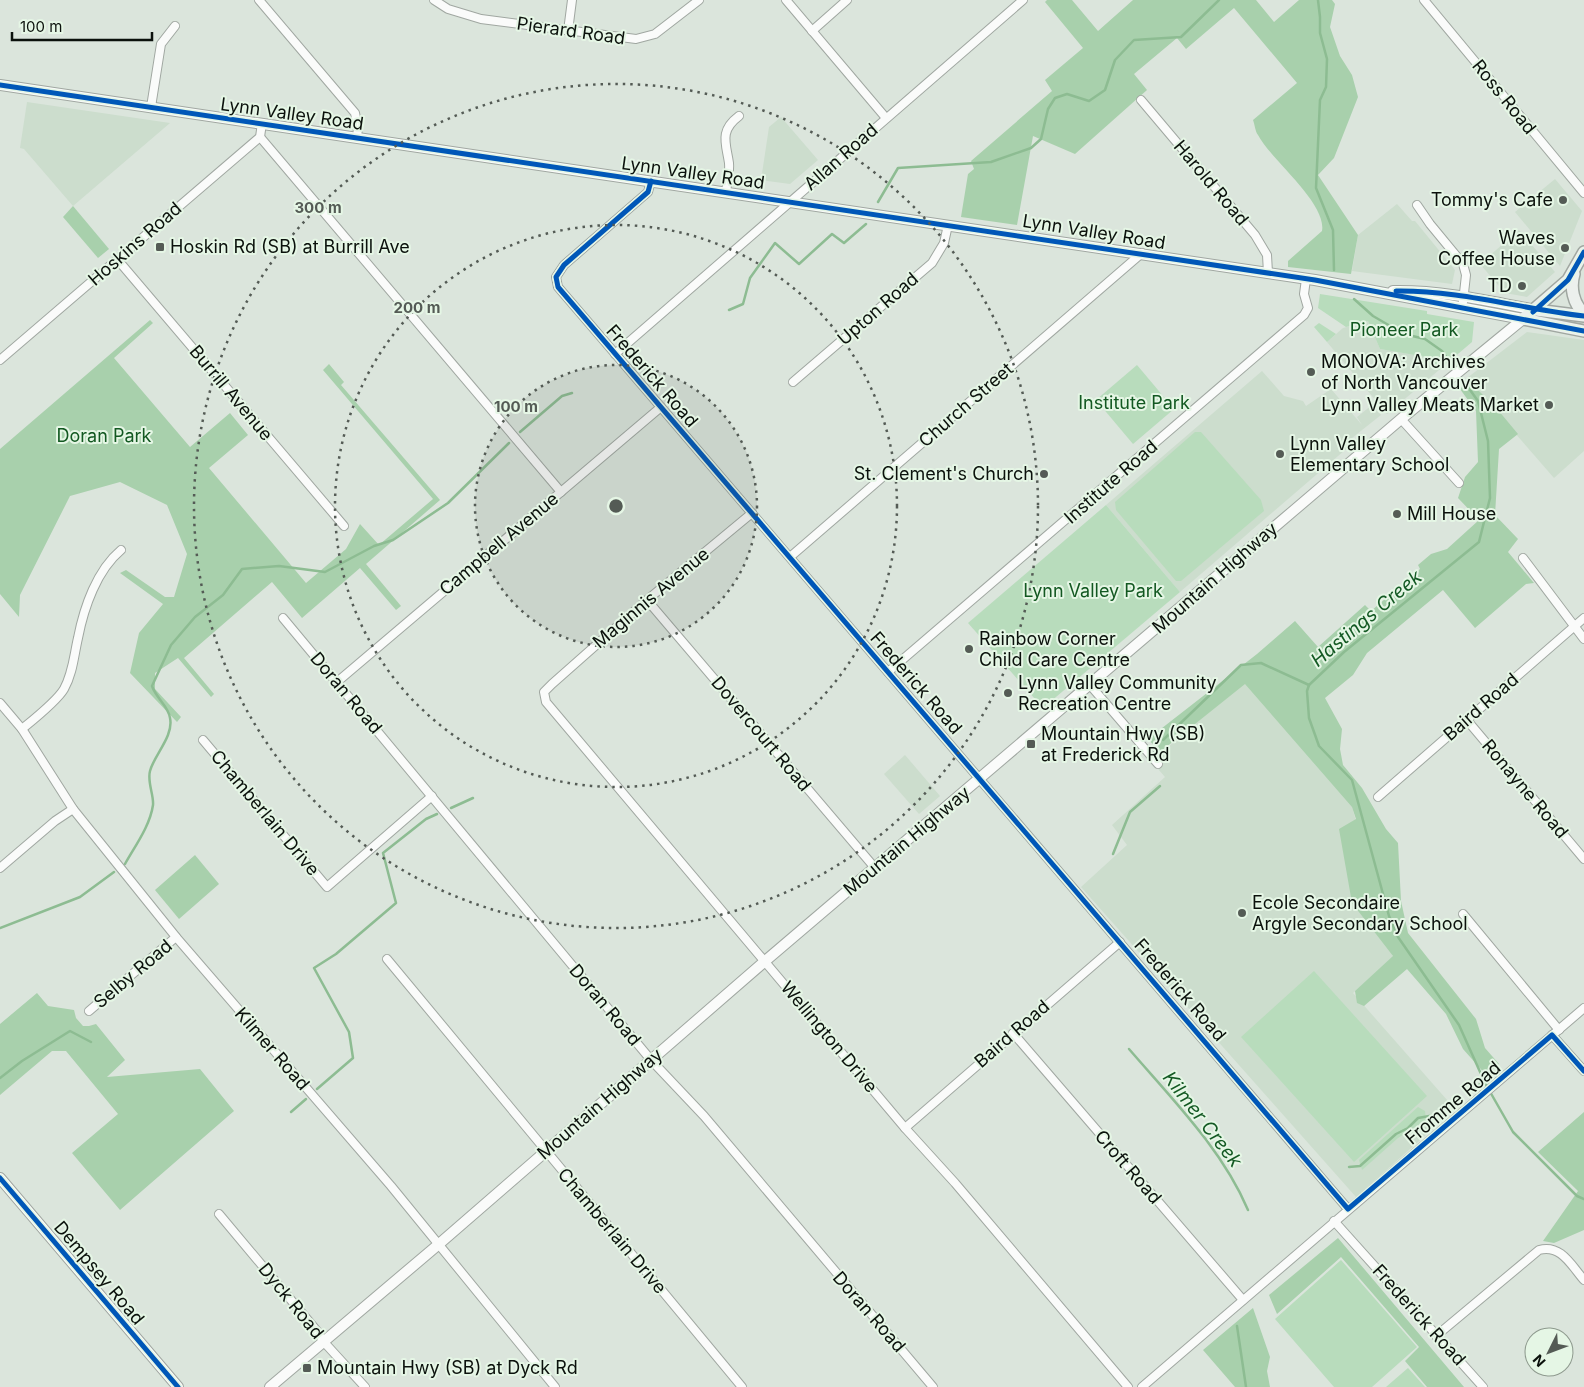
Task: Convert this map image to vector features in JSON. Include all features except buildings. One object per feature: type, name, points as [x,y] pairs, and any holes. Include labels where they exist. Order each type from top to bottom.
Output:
[{"type":"main road","name":"Mountain Highway","points":[[1523,320],[1551,298],[1575,272],[1584,252]]},
{"type":"main road","points":[[1575,272],[1572,280],[1574,296],[1578,308],[1584,315]]},
{"type":"main road","name":"Lynn Valley Road","points":[[1536,310],[1584,315]]},
{"type":"main road","name":"Lynn Valley Road","points":[[1523,320],[1584,331]]},
{"type":"street","points":[[259,0],[355,114],[357,137]]},
{"type":"street","name":"Pierard Road","points":[[434,0],[448,8],[481,19],[629,39],[645,38],[667,27],[699,0]]},
{"type":"street","points":[[568,31],[572,0]]},
{"type":"street","points":[[786,0],[886,118]]},
{"type":"street","points":[[812,31],[847,0]]},
{"type":"street","name":"Allan Road","points":[[615,354],[1023,0]]},
{"type":"street","name":"Ross Road","points":[[1424,0],[1584,194]]},
{"type":"street","points":[[150,107],[161,44],[175,26]]},
{"type":"street","name":"Lynn Valley Road","points":[[0,85],[986,230],[1381,291],[1410,299],[1463,302],[1536,310]]},
{"type":"street","name":"Harold Road","points":[[1141,100],[1255,235],[1267,255],[1268,273]]},
{"type":"street","points":[[726,192],[730,165],[724,148],[726,134],[731,122],[739,116]]},
{"type":"street","points":[[262,123],[260,138],[561,492]]},
{"type":"street","name":"Hoskins Road","points":[[0,360],[260,138]]},
{"type":"street","name":"Frederick Road","points":[[651,181],[648,192],[564,265],[556,277],[558,287],[1348,1209]]},
{"type":"street","points":[[1417,205],[1463,264],[1466,276],[1463,302]]},
{"type":"street","name":"Upton Road","points":[[793,382],[932,263],[944,243],[948,225]]},
{"type":"street","name":"Church Street","points":[[790,557],[1142,254]]},
{"type":"street","name":"Burrill Avenue","points":[[118,259],[344,526]]},
{"type":"street","name":"Institute Road","points":[[888,672],[1304,315],[1308,308],[1304,294],[1306,279]]},
{"type":"street","name":"Lynn Valley Road","points":[[1463,302],[1523,320]]},
{"type":"street","name":"Mountain Highway","points":[[270,1387],[439,1244],[764,962],[1401,419],[1523,320]]},
{"type":"street","name":"Campbell Avenue","points":[[337,682],[661,407]]},
{"type":"street","points":[[1401,419],[1459,483]]},
{"type":"street","name":"Maginnis Avenue","points":[[552,684],[647,600],[752,513]]},
{"type":"street","points":[[22,729],[63,691],[73,667],[78,637],[87,604],[109,560],[121,550]]},
{"type":"street","points":[[1523,558],[1584,639]]},
{"type":"street","name":"Dovercourt Road","points":[[647,600],[875,868]]},
{"type":"street","name":"Doran Road","points":[[282,618],[651,1060],[704,1116],[934,1387]]},
{"type":"street","name":"Baird Road","points":[[1378,797],[1584,618]]},
{"type":"street","name":"Wellington Drive","points":[[552,684],[544,692],[546,702],[551,710],[905,1128],[955,1183],[1128,1387]]},
{"type":"street","points":[[1090,685],[1158,764]]},
{"type":"street","name":"Kilmer Road","points":[[0,703],[3,714],[22,729],[73,809],[176,937],[439,1244],[555,1387]]},
{"type":"street","name":"Ronayne Road","points":[[1466,719],[1584,859]]},
{"type":"street","name":"Chamberlain Drive","points":[[203,740],[327,887],[432,796]]},
{"type":"street","points":[[0,868],[55,821],[73,809]]},
{"type":"street","points":[[1463,914],[1556,1032],[1584,1071]]},
{"type":"street","name":"Selby Road","points":[[89,1011],[176,937]]},
{"type":"street","name":"Baird Road","points":[[905,1128],[1120,942]]},
{"type":"street","name":"Chamberlain Drive","points":[[387,959],[742,1387]]},
{"type":"street","name":"Fromme Road","points":[[1142,1387],[1584,1008]]},
{"type":"street","name":"Croft Road","points":[[1013,1033],[1243,1300]]},
{"type":"street","name":"Dempsey Road","points":[[0,1178],[178,1387]]},
{"type":"street","name":"Dyck Road","points":[[219,1214],[317,1331],[323,1341],[364,1387]]},
{"type":"street","name":"Frederick Road","points":[[1334,1221],[1484,1387]]},
{"type":"street","points":[[1436,1336],[1539,1250],[1549,1247],[1557,1250],[1584,1280]]},
{"type":"shaded area","points":[[27,102],[170,123],[73,206],[24,149],[20,148]]},
{"type":"shaded area","points":[[781,117],[818,160],[790,184],[761,180],[769,127]]},
{"type":"shaded area","points":[[1555,179],[1582,211],[1560,266],[1515,212]]},
{"type":"shaded area","points":[[1397,204],[1412,221],[1415,221],[1455,270],[1452,284],[1352,271],[1358,235]]},
{"type":"shaded area","points":[[1519,230],[1555,272],[1527,297],[1505,293],[1480,264]]},
{"type":"shaded area","points":[[1368,321],[1380,349],[1427,357],[1439,370],[1387,414],[1327,342],[1343,328]]},
{"type":"shaded area","points":[[1527,332],[1584,340],[1584,451],[1554,478],[1467,378]]},
{"type":"shaded area","points":[[1262,371],[1284,396],[1303,401],[1306,406],[1331,389],[1362,425],[1357,417],[1372,405],[1381,415],[1352,438],[1352,444],[1180,592],[1106,505]]},
{"type":"shaded area","name":"Ecole Secondaire Argyle Secondary School","points":[[1248,674],[1348,792],[1393,957],[1353,993],[1455,1109],[1356,1197],[1081,887],[1127,845],[1112,825],[1165,777],[1152,762]]},
{"type":"shaded area","points":[[905,755],[940,796],[919,814],[884,774]]},
{"type":"green space","points":[[1047,0],[1072,0],[1098,31],[1133,0],[1256,0],[1274,22],[1299,0],[1332,0],[1335,4],[1330,27],[1340,56],[1352,75],[1358,97],[1334,158],[1318,175],[1358,235],[1351,274],[1288,267],[1288,261],[1322,231],[1321,220],[1316,208],[1307,195],[1265,145],[1257,133],[1253,120],[1297,83],[1234,8],[1186,49],[1177,38],[1134,74],[1147,90],[1075,154],[1033,136],[1017,225],[961,217],[968,174],[974,169],[971,161],[1052,91],[1045,80],[1083,48],[1045,2]]},
{"type":"green space","points":[[73,206],[109,249],[98,258],[63,217]]},
{"type":"green space","name":"Pioneer Park","points":[[1320,294],[1427,311],[1427,314],[1474,322],[1472,342],[1439,370],[1426,357],[1380,349],[1368,321],[1346,327],[1318,308]]},
{"type":"green space","name":"Doran Park","points":[[150,320],[153,323],[114,358],[190,447],[230,413],[248,435],[209,468],[306,583],[346,549],[360,524],[379,545],[433,499],[323,370],[329,364],[344,382],[341,385],[440,500],[366,564],[401,606],[396,610],[360,568],[302,618],[272,582],[184,658],[214,694],[211,697],[178,658],[155,673],[155,689],[181,717],[177,722],[130,673],[139,633],[163,604],[120,573],[126,570],[165,597],[174,597],[187,554],[167,505],[120,482],[70,496],[20,595],[19,617],[0,594],[0,449]]},
{"type":"green space","points":[[1319,323],[1336,334],[1327,342],[1314,327]]},
{"type":"green space","name":"Institute Park","points":[[1137,365],[1174,409],[1133,444],[1096,400]]},
{"type":"green space","points":[[1469,381],[1498,410],[1518,434],[1499,449],[1495,515],[1518,539],[1508,552],[1534,583],[1526,584],[1475,628],[1443,590],[1367,653],[1353,675],[1325,698],[1342,729],[1340,749],[1343,765],[1362,788],[1386,829],[1398,843],[1401,901],[1408,933],[1476,1019],[1485,1048],[1499,1064],[1486,1075],[1463,1049],[1446,1014],[1407,969],[1364,1006],[1357,1003],[1355,991],[1393,956],[1352,903],[1339,829],[1356,819],[1352,807],[1245,684],[1160,752],[1148,739],[1257,654],[1295,621],[1318,647],[1365,605],[1371,611],[1420,569],[1418,565],[1431,554],[1447,549],[1479,520],[1458,498],[1465,477],[1478,462],[1476,411],[1460,389]]},
{"type":"green space","points":[[1195,432],[1201,432],[1261,500],[1264,511],[1181,581],[1176,581],[1116,510],[1115,502]]},
{"type":"green space","name":"Lynn Valley Park","points":[[1106,505],[1180,592],[1043,708],[968,623]]},
{"type":"green space","points":[[195,855],[219,884],[179,919],[155,890]]},
{"type":"green space","points":[[1314,971],[1427,1096],[1354,1162],[1241,1037]]},
{"type":"green space","points":[[37,993],[48,1006],[74,1010],[76,1018],[83,1026],[96,1024],[125,1060],[107,1077],[200,1069],[234,1111],[120,1210],[72,1153],[118,1114],[66,1051],[52,1051],[0,1095],[0,1024]]},
{"type":"green space","points":[[1418,1107],[1425,1111],[1426,1120],[1398,1138],[1362,1170],[1359,1160]]},
{"type":"green space","points":[[1584,1112],[1584,1230],[1554,1243],[1543,1241],[1578,1191],[1538,1152]]},
{"type":"green space","points":[[1338,1238],[1464,1387],[1427,1387],[1405,1361],[1419,1347],[1341,1257],[1277,1314],[1269,1295]]},
{"type":"green space","points":[[1341,1260],[1417,1347],[1372,1387],[1334,1387],[1275,1319]]},
{"type":"green space","points":[[1253,1308],[1270,1357],[1267,1371],[1270,1387],[1235,1387],[1203,1350]]},
{"type":"green space","points":[[1408,1368],[1425,1387],[1386,1387]]},
{"type":"waterway","points":[[878,202],[898,168],[991,162],[1031,148],[1041,139],[1048,109],[1055,98],[1067,94],[1089,101],[1105,90],[1115,60],[1134,40],[1181,37],[1219,0]]},
{"type":"waterway","name":"Hastings Creek","points":[[1318,0],[1320,33],[1327,59],[1326,87],[1320,100],[1316,188],[1333,230],[1334,270]]},
{"type":"waterway","points":[[729,310],[743,304],[750,278],[775,243],[799,264],[832,234],[844,243],[866,224]]},
{"type":"waterway","name":"Hastings Creek","points":[[1354,299],[1373,316],[1404,334],[1425,339],[1442,351],[1456,371]]},
{"type":"waterway","name":"Hastings Creek","points":[[1460,376],[1478,401],[1488,441],[1490,498],[1479,542],[1344,652],[1309,685],[1307,691],[1309,718],[1319,746],[1352,780],[1389,916],[1398,937],[1459,1025],[1485,1083],[1513,1132],[1577,1196],[1584,1199]]},
{"type":"waterway","points":[[520,432],[562,396],[572,393]]},
{"type":"waterway","points":[[125,864],[149,821],[153,805],[149,780],[150,771],[169,732],[169,714],[152,686],[171,645],[195,617],[223,595],[242,569],[279,566],[325,572],[374,546],[393,540],[448,503],[509,443]]},
{"type":"waterway","name":"Kilmer Creek","points":[[1163,740],[1241,665],[1261,663],[1309,685]]},
{"type":"waterway","name":"Kilmer Creek","points":[[1113,854],[1130,812],[1160,786]]},
{"type":"waterway","points":[[451,808],[473,798]]},
{"type":"waterway","points":[[317,1089],[353,1058],[349,1032],[314,968],[336,954],[396,903],[383,853],[426,819],[437,814]]},
{"type":"waterway","points":[[0,928],[80,897],[114,872]]},
{"type":"waterway","points":[[0,1078],[22,1061],[70,1031],[91,1042]]},
{"type":"waterway","name":"Kilmer Creek","points":[[1129,1049],[1210,1145],[1237,1188],[1248,1210]]},
{"type":"waterway","name":"Hastings Creek","points":[[1479,1085],[1483,1080]]},
{"type":"waterway","points":[[291,1112],[306,1099]]},
{"type":"waterway","points":[[1349,1167],[1360,1166],[1396,1134],[1408,1128],[1418,1118],[1435,1115]]},
{"type":"waterway","name":"Kilmer Creek","points":[[1237,1326],[1246,1387]]},
{"type":"cycle path","points":[[0,85],[1315,280],[1584,331]]},
{"type":"cycle path","points":[[651,181],[648,192],[564,265],[556,277],[558,287],[1348,1209],[1552,1035],[1584,1071]]},
{"type":"cycle path","points":[[1533,312],[1568,280],[1584,252]]},
{"type":"cycle path","points":[[1396,291],[1467,297],[1584,316]]},
{"type":"cycle path","points":[[0,1178],[178,1387]]},
{"type":"place","name":"Tommy's Cafe","points":[[1563,200]]},
{"type":"place","name":"Hoskin Rd (SB) at Burrill Ave","points":[[160,247]]},
{"type":"place","name":"Waves Coffee House","points":[[1565,248]]},
{"type":"place","name":"TD","points":[[1522,286]]},
{"type":"place","name":"MONOVA: Archives of North Vancouver","points":[[1311,372]]},
{"type":"place","name":"Lynn Valley Meats Market","points":[[1549,405]]},
{"type":"place","name":"Lynn Valley Elementary School","points":[[1280,454]]},
{"type":"place","name":"St. Clement's Church","points":[[1044,474]]},
{"type":"place","name":"Mill House","points":[[1397,514]]},
{"type":"place","name":"Rainbow Corner Child Care Centre","points":[[969,649]]},
{"type":"place","name":"Lynn Valley Community Recreation Centre","points":[[1008,693]]},
{"type":"place","name":"Mountain Hwy (SB) at Frederick Rd","points":[[1031,744]]},
{"type":"place","name":"Ecole Secondaire Argyle Secondary School","points":[[1242,913]]},
{"type":"place","name":"Mountain Hwy (SB) at Dyck Rd","points":[[307,1368]]}]
